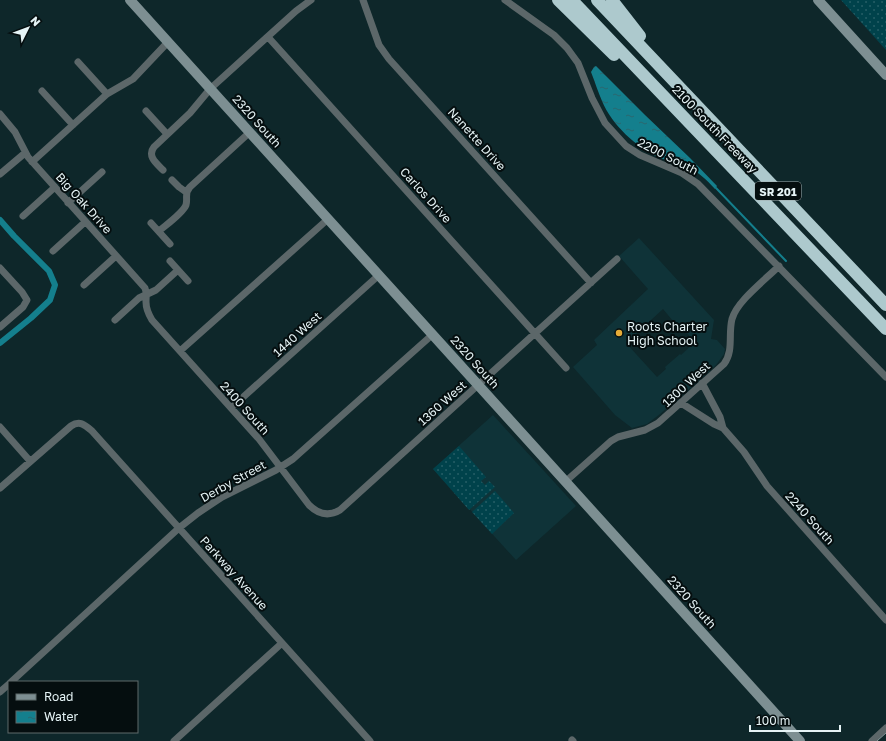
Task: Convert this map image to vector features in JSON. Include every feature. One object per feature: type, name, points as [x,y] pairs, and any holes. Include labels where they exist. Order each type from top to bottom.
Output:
[{"type":"highway","points":[[558,0],[690,131],[720,154]]},
{"type":"highway","name":"2100 South Freeway","points":[[572,0],[886,329]]},
{"type":"highway","name":"2100 South Freeway","points":[[597,0],[886,305]]},
{"type":"highway","points":[[612,0],[670,77]]},
{"type":"street","name":"2320 South","points":[[130,0],[800,741]]},
{"type":"street","points":[[163,170],[153,160],[151,153],[154,147],[190,113],[210,89],[306,2],[311,0]]},
{"type":"street","name":"Nanette Drive","points":[[363,0],[379,45],[389,59],[591,283]]},
{"type":"street","name":"2200 South","points":[[505,0],[554,35],[567,48],[578,63],[592,98],[605,124],[626,146],[640,155],[682,173],[698,184],[886,377]]},
{"type":"street","points":[[818,0],[886,75]]},
{"type":"street","name":"Carlos Drive","points":[[268,37],[566,368]]},
{"type":"street","points":[[32,162],[107,94],[133,79],[168,42]]},
{"type":"street","points":[[78,62],[107,94]]},
{"type":"street","points":[[42,91],[73,125]]},
{"type":"street","points":[[146,110],[167,134]]},
{"type":"street","name":"Big Oak Drive","points":[[0,114],[15,132],[24,153],[145,288],[147,294]]},
{"type":"street","points":[[159,231],[184,208],[186,203],[186,192],[192,185],[250,132]]},
{"type":"street","points":[[0,174],[24,153]]},
{"type":"street","points":[[68,203],[102,172]]},
{"type":"street","points":[[172,180],[178,187],[186,192]]},
{"type":"street","points":[[23,216],[55,187]]},
{"type":"street","points":[[180,351],[328,219]]},
{"type":"street","points":[[53,251],[85,222]]},
{"type":"street","points":[[152,223],[170,244]]},
{"type":"street","points":[[84,285],[116,256]]},
{"type":"street","name":"1360 West","points":[[333,514],[346,505],[617,259]]},
{"type":"street","points":[[170,261],[188,281]]},
{"type":"street","name":"1300 West","points":[[565,482],[611,441],[618,437],[651,427],[667,416],[724,364],[730,351],[732,320],[737,308],[779,266]]},
{"type":"street","points":[[0,268],[22,292],[27,300],[23,307],[0,327]]},
{"type":"street","points":[[115,320],[139,298],[156,290],[178,270]]},
{"type":"street","name":"1440 West","points":[[231,408],[379,275]]},
{"type":"street","name":"2400 South","points":[[147,294],[146,303],[149,316],[152,320],[259,439],[314,509],[319,513],[333,514]]},
{"type":"street","name":"Derby Street","points":[[12,681],[179,528],[222,497],[281,467],[299,455],[432,335]]},
{"type":"street","name":"2240 South","points":[[702,383],[720,417],[723,428]]},
{"type":"street","name":"2240 South","points":[[681,403],[723,428],[744,452],[767,486],[886,620]]},
{"type":"street","name":"Parkway Avenue","points":[[30,461],[74,424],[80,423],[85,425],[370,741]]},
{"type":"street","points":[[0,427],[30,461],[0,488]]},
{"type":"street","points":[[174,741],[282,642]]},
{"type":"street","name":"Derby Street","points":[[0,692],[8,685]]},
{"type":"street","points":[[872,741],[886,728]]},
{"type":"shaded area","points":[[841,0],[886,0],[886,50]]},
{"type":"shaded area","name":"Roots Charter High School","points":[[639,238],[714,320],[711,339],[717,340],[725,349],[724,354],[716,365],[660,414],[647,424],[632,428],[615,415],[573,367],[597,345],[594,340],[648,289],[619,256]],"holes":[[[663,309],[678,327],[680,325],[695,342],[665,367],[666,369],[657,377],[626,343]]]},
{"type":"shaded area","points":[[493,415],[576,506],[516,560],[433,469]]},
{"type":"shaded area","points":[[459,446],[486,477],[481,481],[485,485],[489,481],[495,487],[469,510],[433,469]]},
{"type":"shaded area","points":[[495,491],[514,513],[492,534],[472,512]]},
{"type":"water","points":[[596,66],[690,158],[717,186],[715,189],[694,170],[660,158],[642,148],[618,127],[606,110],[591,72]]},
{"type":"waterway","points":[[716,188],[786,261]]},
{"type":"waterway","points":[[0,220],[49,271],[55,285],[50,300],[31,318],[0,343]]},
{"type":"tram line","points":[[877,741],[886,733]]},
{"type":"place","name":"Roots Charter High School","points":[[619,333]]}]
